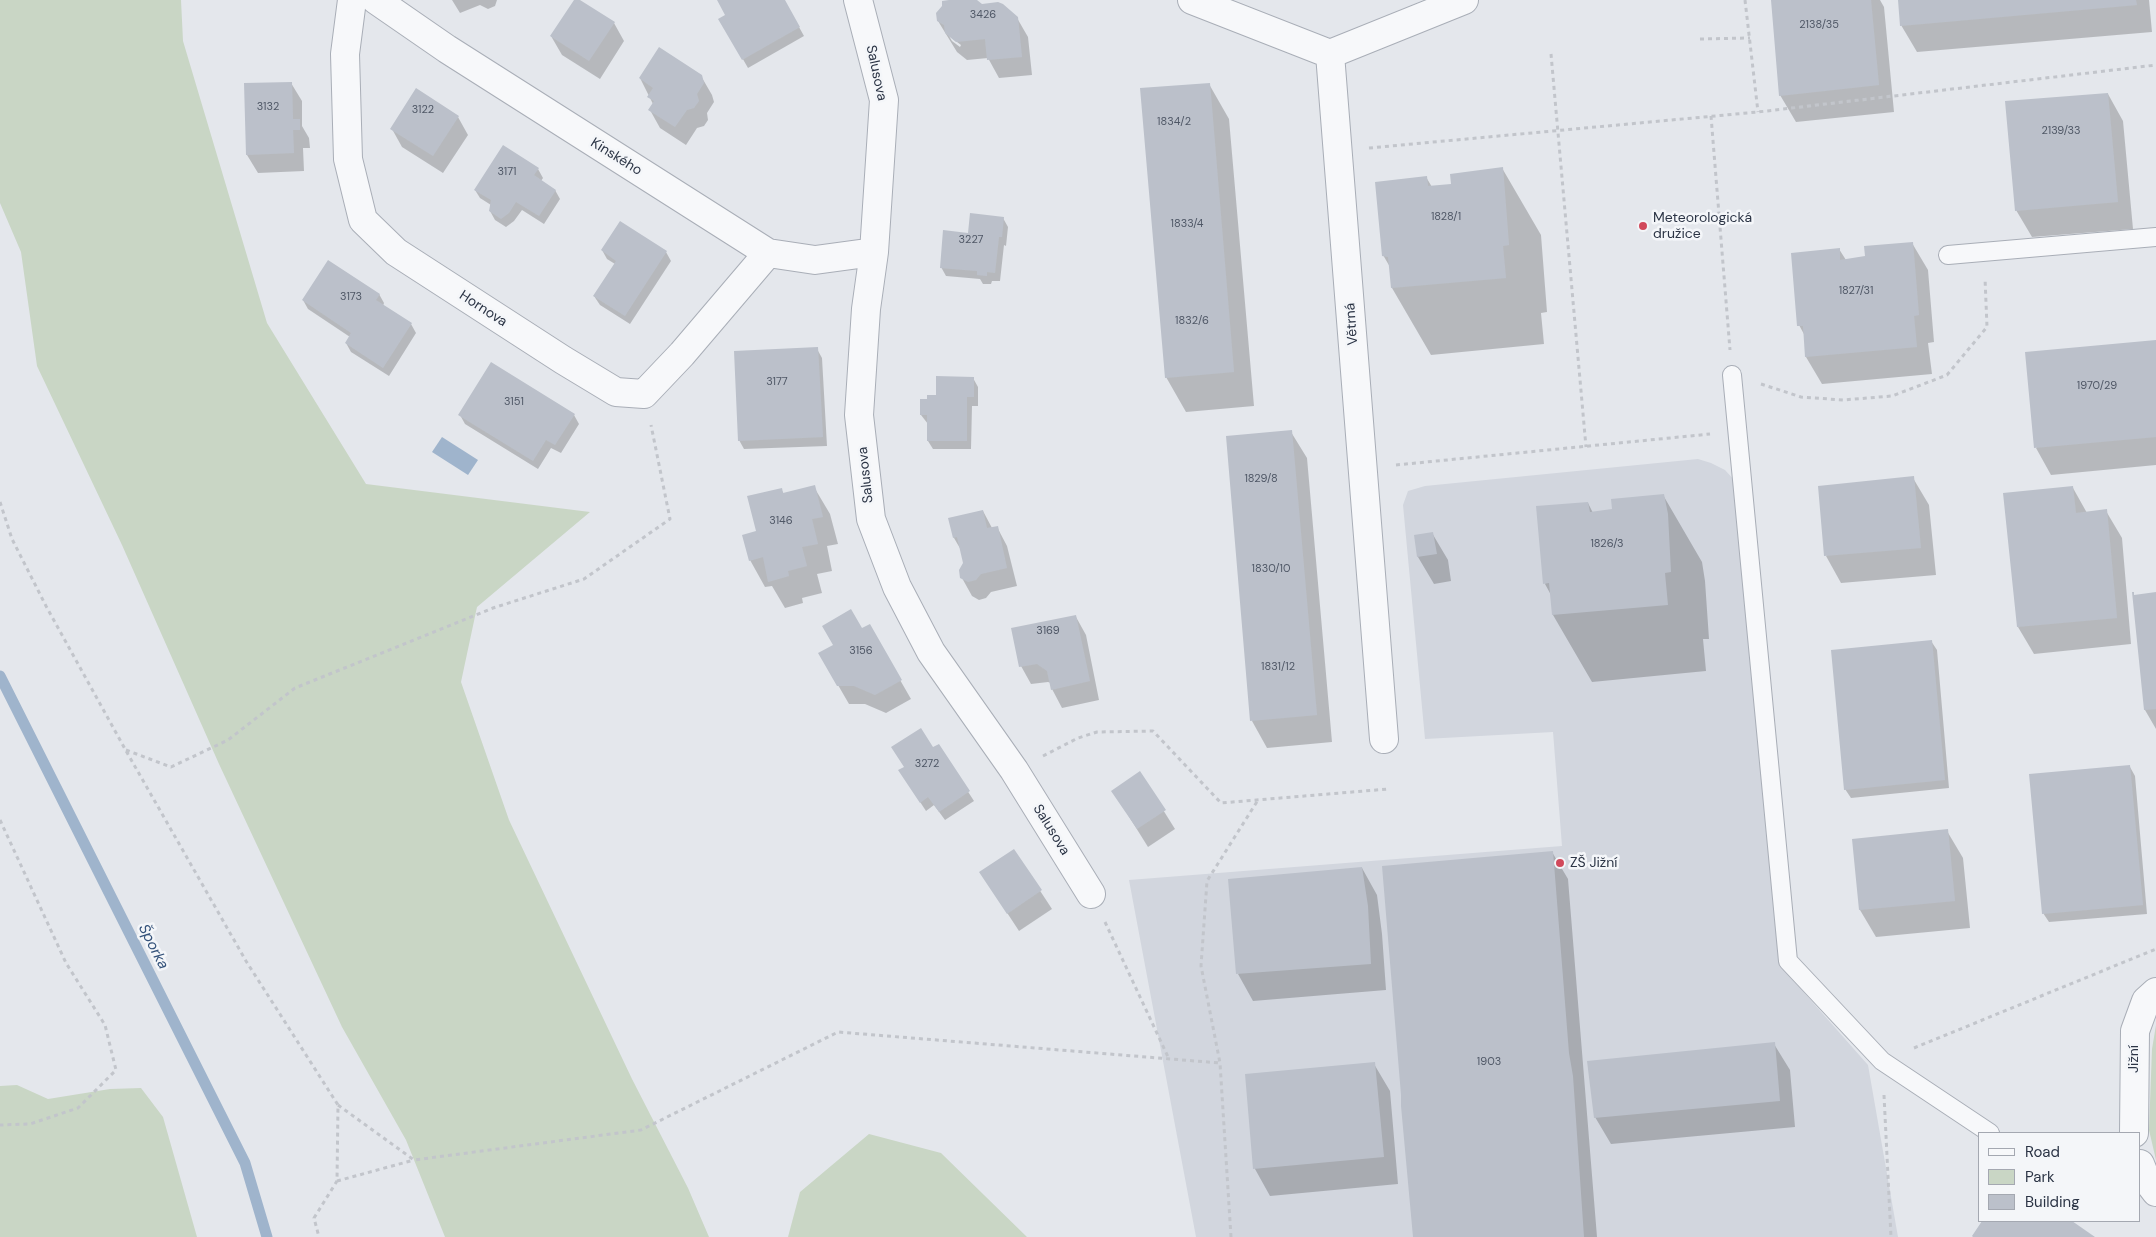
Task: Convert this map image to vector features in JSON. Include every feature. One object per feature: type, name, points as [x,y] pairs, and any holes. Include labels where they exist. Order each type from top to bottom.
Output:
[{"type":"street","name":"Hornova","points":[[352,0],[345,54],[348,159],[363,220],[396,252],[563,360],[616,392],[644,394]]},
{"type":"street","name":"Kinského","points":[[376,0],[446,49],[768,253],[815,260],[874,252]]},
{"type":"street","name":"Salusova","points":[[858,0],[884,100],[874,252],[866,309],[859,415],[871,520],[896,588],[932,652],[1014,770],[1091,894]]},
{"type":"street","points":[[1192,0],[1330,54],[1464,0]]},
{"type":"street","name":"Větrná","points":[[1330,54],[1384,739]]},
{"type":"street","points":[[644,394],[682,354],[768,253]]},
{"type":"street","name":"Jižní","points":[[2134,1132],[2135,1031],[2146,1001],[2156,992]]},
{"type":"lane","points":[[1948,255],[2156,237]]},
{"type":"lane","points":[[1732,375],[1788,961],[1882,1061],[1988,1132]]},
{"type":"path","points":[[1745,0],[1758,112]]},
{"type":"path","points":[[1700,39],[1750,38]]},
{"type":"path","points":[[1551,54],[1586,447]]},
{"type":"path","points":[[1338,151],[1758,112],[2156,65]]},
{"type":"path","points":[[1710,116],[1732,375],[1801,397],[1843,400],[1892,396],[1947,375],[1987,327],[1984,252]]},
{"type":"path","points":[[125,750],[171,767],[228,740],[295,688],[493,608],[584,579],[670,520],[644,394]]},
{"type":"path","points":[[1363,469],[1737,431]]},
{"type":"path","points":[[0,502],[12,539],[46,606],[125,750],[246,961],[338,1105],[414,1160]]},
{"type":"path","points":[[1014,770],[1078,738],[1098,732],[1153,731],[1221,803],[1388,788]]},
{"type":"path","points":[[1231,1237],[1220,1063],[1201,966],[1207,881],[1258,800]]},
{"type":"path","points":[[0,820],[66,963],[106,1025],[116,1070],[78,1108],[30,1124],[0,1125]]},
{"type":"path","points":[[1091,894],[1170,1059]]},
{"type":"path","points":[[1892,1237],[1882,1061],[2156,949]]},
{"type":"path","points":[[337,1180],[414,1160],[641,1130],[838,1032],[1220,1063]]},
{"type":"path","points":[[318,1237],[314,1218],[337,1180],[338,1105]]},
{"type":"shaded area","name":"ZŠ Jižní","points":[[1698,459],[1725,470],[1736,482],[1785,971],[1868,1065],[1898,1237],[1196,1237],[1129,880],[1562,846],[1553,732],[1425,739],[1403,505],[1408,491],[1425,486]]},
{"type":"green space","points":[[0,0],[181,0],[183,41],[267,323],[366,484],[590,512],[477,607],[461,682],[509,820],[632,1079],[688,1188],[709,1237],[445,1237],[406,1140],[342,1027],[219,764],[122,545],[37,366],[21,252],[0,203]]},
{"type":"green space","points":[[2156,1025],[2156,1160],[2149,1130],[2152,1049]]},
{"type":"green space","points":[[17,1085],[48,1099],[110,1089],[141,1088],[163,1117],[197,1237],[0,1237],[0,1086]]},
{"type":"green space","points":[[869,1134],[941,1153],[1027,1237],[788,1237],[800,1192]]},
{"type":"water","points":[[442,437],[478,460],[468,475],[432,452]]},
{"type":"building","points":[[574,0],[580,0],[615,22],[589,61],[550,36]]},
{"type":"building","points":[[717,0],[785,0],[800,27],[742,60],[718,19],[725,15]]},
{"type":"building","points":[[977,0],[982,4],[998,2],[1003,4],[1018,17],[1022,57],[987,60],[985,39],[956,42],[945,33],[944,25],[937,21],[936,13],[942,6],[942,1]]},
{"type":"building","points":[[1771,0],[1871,0],[1879,85],[1779,96]]},
{"type":"building","points":[[1898,0],[2136,0],[2137,5],[1900,26]]},
{"type":"building","points":[[659,47],[702,75],[704,83],[697,94],[699,101],[694,108],[687,110],[675,127],[648,110],[654,101],[647,97],[653,88],[639,78]]},
{"type":"building","points":[[292,82],[293,119],[300,119],[300,130],[293,130],[294,153],[246,155],[244,83]]},
{"type":"building","points":[[1210,83],[1234,372],[1165,378],[1140,88]]},
{"type":"building","points":[[416,88],[459,116],[433,156],[390,129]]},
{"type":"building","points":[[2108,93],[2118,202],[2015,211],[2005,101]]},
{"type":"building","points":[[503,145],[539,168],[534,175],[556,190],[539,216],[516,202],[509,213],[501,219],[489,211],[491,200],[474,190]]},
{"type":"building","points":[[1503,167],[1509,245],[1503,246],[1506,278],[1391,288],[1388,257],[1382,256],[1375,182],[1427,176],[1428,186],[1451,184],[1450,174]]},
{"type":"building","points":[[970,213],[1004,217],[1002,237],[999,237],[995,273],[987,272],[987,276],[977,275],[977,271],[940,268],[943,230],[968,233]]},
{"type":"building","points":[[620,221],[667,251],[625,316],[593,296],[616,261],[601,250]]},
{"type":"building","points":[[1913,242],[1919,315],[1914,316],[1917,347],[1805,357],[1803,326],[1797,326],[1791,253],[1840,248],[1840,260],[1865,256],[1864,246]]},
{"type":"building","points":[[328,260],[380,294],[376,300],[412,323],[383,368],[345,343],[351,333],[302,300]]},
{"type":"building","points":[[2156,340],[2156,437],[2034,448],[2025,352]]},
{"type":"building","points":[[818,347],[823,437],[738,441],[734,351]]},
{"type":"building","points":[[491,362],[575,414],[555,445],[546,440],[533,461],[458,415]]},
{"type":"building","points":[[936,376],[974,377],[974,397],[967,397],[967,441],[927,441],[927,415],[920,415],[920,399],[927,399],[927,395],[936,395]]},
{"type":"building","points":[[1292,430],[1317,715],[1250,721],[1226,436]]},
{"type":"building","points":[[1914,476],[1921,548],[1824,556],[1818,486]]},
{"type":"building","points":[[815,485],[823,517],[812,519],[818,544],[802,547],[807,566],[788,571],[789,576],[768,582],[763,557],[749,561],[742,535],[756,531],[747,496],[782,488],[783,493]]},
{"type":"building","points":[[2073,486],[2076,513],[2107,509],[2117,618],[2017,627],[2003,493]]},
{"type":"building","points":[[1664,494],[1668,514],[1671,572],[1665,573],[1668,605],[1552,615],[1549,583],[1543,584],[1536,506],[1588,502],[1590,512],[1612,509],[1611,499]]},
{"type":"building","points":[[983,510],[987,528],[998,526],[1007,568],[981,574],[976,580],[968,582],[960,578],[959,570],[963,563],[957,537],[953,538],[948,518]]},
{"type":"building","points":[[1433,532],[1437,554],[1417,557],[1414,535]]},
{"type":"building","points":[[2132,592],[2134,592],[2134,595],[2156,592],[2156,709],[2144,710]]},
{"type":"building","points":[[851,609],[862,628],[870,624],[902,680],[875,695],[854,686],[837,686],[818,653],[833,645],[822,626]]},
{"type":"building","points":[[1076,615],[1090,681],[1051,690],[1047,671],[1037,664],[1019,667],[1011,628]]},
{"type":"building","points":[[1932,640],[1945,780],[1844,790],[1831,650]]},
{"type":"building","points":[[921,728],[933,747],[939,744],[970,791],[939,812],[928,797],[920,803],[898,770],[904,767],[891,747]]},
{"type":"building","points":[[2130,765],[2143,905],[2042,914],[2029,774]]},
{"type":"building","points":[[1140,771],[1166,810],[1137,829],[1111,791]]},
{"type":"building","points":[[1948,829],[1955,901],[1859,910],[1852,839]]},
{"type":"building","points":[[1014,849],[1042,890],[1007,914],[979,872]]},
{"type":"building","points":[[1553,851],[1569,1053],[1573,1076],[1584,1237],[1413,1237],[1382,866]]},
{"type":"building","points":[[1362,867],[1368,906],[1371,964],[1236,974],[1228,879]]},
{"type":"building","points":[[1775,1042],[1780,1101],[1594,1118],[1587,1061]]},
{"type":"building","points":[[1375,1062],[1384,1157],[1253,1169],[1245,1074]]},
{"type":"building","points":[[1981,1222],[2073,1222],[2095,1237],[1973,1237]]},
{"type":"waterway","name":"Šporka","points":[[0,676],[245,1163],[267,1237]]},
{"type":"place","name":"Meteorologická družice","points":[[1643,226]]},
{"type":"place","name":"ZŠ Jižní","points":[[1560,863]]}]
